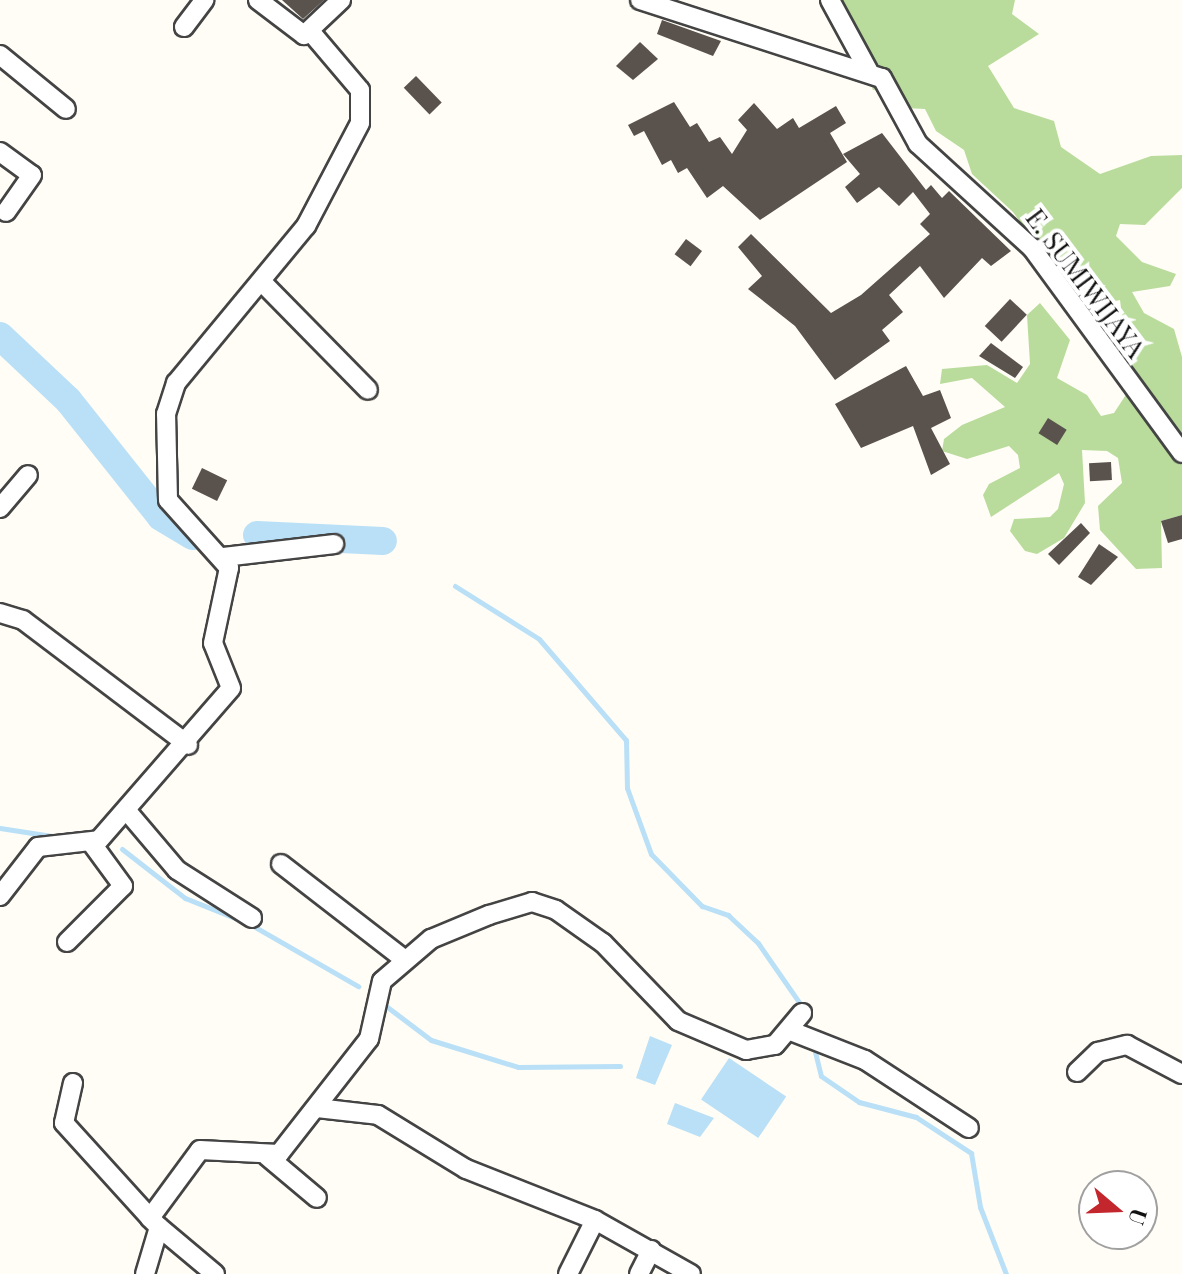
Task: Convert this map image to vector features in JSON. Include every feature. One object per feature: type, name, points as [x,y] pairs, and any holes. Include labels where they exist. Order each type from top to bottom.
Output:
[{"type":"street","points":[[184,27],[204,0]]},
{"type":"street","points":[[258,0],[294,34],[310,31],[341,0]]},
{"type":"street","points":[[640,0],[868,70]]},
{"type":"street","name":"E. SUMIWIJAYA","points":[[830,0],[868,70],[889,87],[918,144],[1032,248],[1182,453]]},
{"type":"street","points":[[0,896],[38,847],[93,845],[188,745],[233,682],[213,643],[229,579],[224,557],[168,500],[166,414],[176,383],[262,282],[319,205],[363,110],[354,81],[310,31]]},
{"type":"street","points":[[0,55],[66,109]]},
{"type":"street","points":[[0,152],[32,175],[6,212]]},
{"type":"street","points":[[262,282],[368,390]]},
{"type":"street","points":[[0,508],[28,475]]},
{"type":"street","points":[[224,557],[334,544]]},
{"type":"street","points":[[0,613],[23,620],[188,745]]},
{"type":"street","points":[[127,811],[177,870],[252,918]]},
{"type":"street","points":[[67,942],[123,886],[93,845]]},
{"type":"street","points":[[281,864],[404,959]]},
{"type":"street","points":[[145,1274],[154,1222],[200,1150],[267,1156],[285,1148],[369,1039],[378,989],[404,959],[431,939],[489,915],[545,904],[603,943],[678,1021],[756,1052],[796,1034],[865,1060],[969,1128]]},
{"type":"street","points":[[796,1034],[802,1013]]},
{"type":"street","points":[[1077,1072],[1098,1052],[1127,1045],[1182,1074]]},
{"type":"street","points":[[73,1083],[64,1123],[154,1222],[215,1274]]},
{"type":"street","points":[[317,1108],[378,1115],[466,1169],[595,1220],[691,1274]]},
{"type":"street","points":[[267,1156],[317,1198]]},
{"type":"street","points":[[568,1274],[595,1220]]},
{"type":"street","points":[[639,1274],[651,1250]]},
{"type":"green space","points":[[837,0],[1015,0],[1012,14],[1039,34],[988,66],[1014,108],[1054,121],[1061,147],[1100,174],[1151,156],[1182,155],[1182,188],[1145,225],[1120,224],[1116,236],[1142,262],[1176,274],[1170,286],[1132,292],[1144,313],[1174,329],[1182,357],[1182,515],[1161,521],[1162,568],[1136,569],[1100,530],[1098,506],[1122,483],[1118,458],[1107,451],[1082,450],[1085,503],[1064,538],[1037,554],[1025,551],[1010,531],[1014,519],[1050,517],[1058,509],[1064,484],[1059,473],[991,517],[983,495],[989,484],[1020,468],[1018,455],[1009,446],[967,459],[942,451],[944,439],[962,425],[1005,407],[972,378],[940,384],[942,369],[987,365],[1017,383],[1030,364],[1027,315],[1040,303],[1070,340],[1057,378],[1087,395],[1101,416],[1114,413],[1131,387],[1101,328],[1123,324],[1120,300],[1082,308],[1013,212],[972,174],[964,150],[936,131],[925,109],[905,108],[889,88],[873,90]]},
{"type":"water","points":[[650,1036],[672,1045],[655,1085],[636,1078]]},
{"type":"water","points":[[729,1058],[786,1097],[758,1138],[701,1099]]},
{"type":"water","points":[[675,1103],[714,1118],[700,1137],[667,1124]]},
{"type":"building","points":[[282,0],[324,0],[303,19]]},
{"type":"building","points":[[662,20],[721,41],[713,56],[657,34]]},
{"type":"building","points":[[640,42],[658,59],[633,80],[616,66]]},
{"type":"building","points":[[416,76],[442,103],[429,114],[404,88]]},
{"type":"building","points":[[674,102],[690,127],[697,123],[709,142],[720,137],[732,154],[747,130],[738,120],[754,103],[777,129],[793,118],[799,128],[836,106],[846,123],[830,133],[847,162],[760,220],[723,186],[707,198],[687,168],[678,173],[671,160],[662,165],[644,131],[634,136],[628,125]]},
{"type":"building","points":[[882,133],[926,190],[931,185],[942,198],[949,191],[1011,251],[991,266],[982,258],[944,298],[920,266],[889,295],[903,312],[882,330],[890,341],[835,380],[795,326],[748,289],[762,276],[738,247],[751,234],[831,313],[861,295],[930,234],[920,224],[930,214],[913,192],[899,206],[879,187],[857,203],[845,187],[860,174],[843,154]]},
{"type":"building","points":[[686,239],[702,251],[691,266],[675,254]]},
{"type":"building","points":[[1010,299],[1027,315],[1002,342],[985,326]]},
{"type":"building","points":[[991,343],[1023,367],[1015,378],[979,356]]},
{"type":"building","points":[[906,366],[923,396],[940,390],[951,418],[931,428],[950,464],[931,475],[913,426],[861,448],[835,404]]},
{"type":"building","points":[[1048,418],[1067,430],[1057,445],[1038,433]]},
{"type":"building","points":[[1111,462],[1112,480],[1090,481],[1089,463]]},
{"type":"building","points":[[202,468],[227,480],[217,501],[192,489]]},
{"type":"building","points":[[1182,515],[1182,539],[1168,543],[1161,521]]},
{"type":"building","points":[[1081,523],[1090,533],[1059,565],[1048,554]]},
{"type":"building","points":[[1099,544],[1118,557],[1091,585],[1078,577]]},
{"type":"waterway","points":[[0,336],[68,400],[161,517],[193,536]]},
{"type":"waterway","points":[[257,535],[383,541]]},
{"type":"waterway","points":[[455,586],[539,639],[626,740],[627,788],[651,854],[702,906],[728,915],[758,943],[803,1008]]},
{"type":"waterway","points":[[0,828],[58,837]]},
{"type":"waterway","points":[[122,849],[185,898],[240,920]]},
{"type":"waterway","points":[[250,924],[358,986]]},
{"type":"waterway","points":[[382,1003],[431,1040],[518,1067],[620,1066]]},
{"type":"waterway","points":[[813,1044],[821,1076],[859,1102],[916,1117],[971,1153],[980,1207],[1006,1274]]}]
